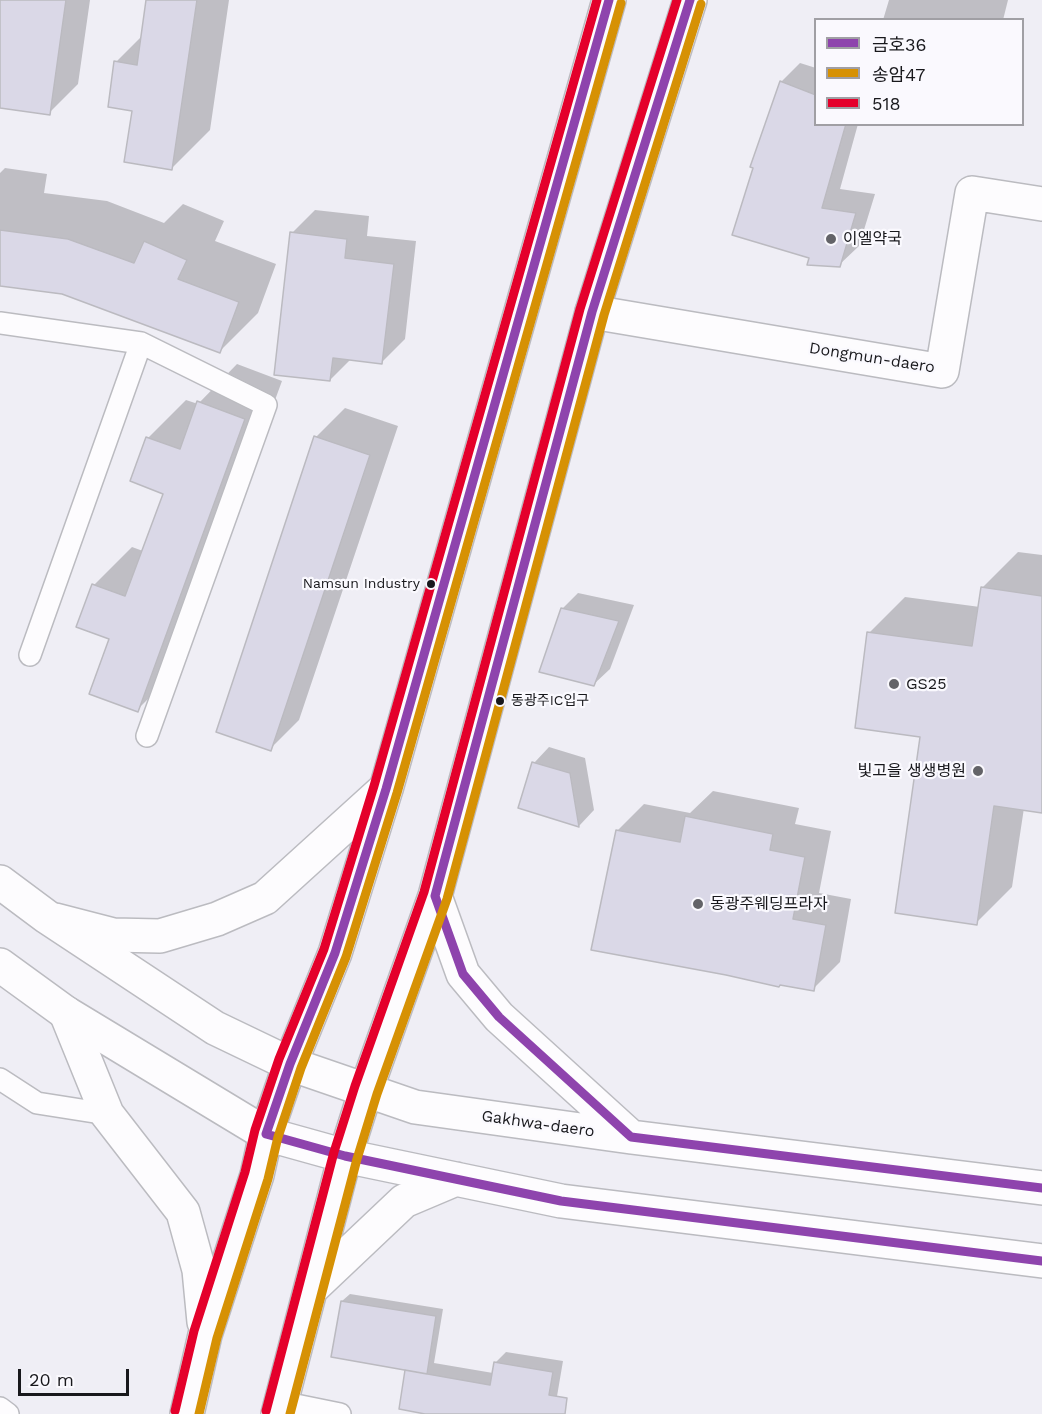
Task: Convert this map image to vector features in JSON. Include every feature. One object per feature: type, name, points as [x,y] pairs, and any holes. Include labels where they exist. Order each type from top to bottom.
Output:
[{"type":"main road","points":[[187,1414],[205,1335],[257,1175],[266,1134],[290,1064],[334,953],[386,789],[609,0]]},
{"type":"main road","points":[[280,1408],[345,1155],[435,896],[592,312],[690,0]]},
{"type":"main road","name":"Dongmun-daero","points":[[592,312],[942,371],[972,193],[1042,204]]},
{"type":"main road","points":[[47,917],[113,935],[160,936],[217,919],[265,898],[386,789]]},
{"type":"main road","name":"Gakhwa-daero","points":[[0,882],[47,917],[215,1028],[290,1064],[415,1107],[631,1137],[1042,1188]]},
{"type":"main road","points":[[435,896],[463,974],[499,1017],[631,1137]]},
{"type":"main road","points":[[0,965],[66,1013],[266,1134],[345,1155],[561,1201],[1042,1261]]},
{"type":"main road","points":[[66,1013],[107,1114],[183,1212],[199,1270],[205,1335]]},
{"type":"main road","points":[[311,1288],[404,1201],[456,1179]]},
{"type":"lane","points":[[0,323],[141,343],[266,405],[147,736]]},
{"type":"lane","points":[[30,655],[141,343]]},
{"type":"lane","points":[[0,1079],[37,1103],[107,1114]]},
{"type":"lane","points":[[0,1408],[8,1414]]},
{"type":"lane","points":[[280,1408],[340,1414]]},
{"type":"building","points":[[0,0],[66,0],[50,115],[0,108]]},
{"type":"building","points":[[146,0],[197,0],[172,170],[124,162],[132,111],[108,107],[114,61],[137,65]]},
{"type":"building","points":[[780,81],[814,94],[814,126],[845,126],[822,208],[856,213],[840,267],[807,265],[809,258],[732,235],[753,168],[750,167]]},
{"type":"building","points":[[0,230],[68,239],[134,263],[144,241],[187,260],[178,279],[239,302],[220,353],[62,294],[0,286]]},
{"type":"building","points":[[290,232],[347,239],[345,258],[394,264],[382,364],[333,358],[330,381],[274,375]]},
{"type":"building","points":[[197,401],[245,419],[138,712],[89,694],[109,639],[76,627],[92,584],[125,596],[163,494],[130,481],[146,437],[180,449]]},
{"type":"building","points":[[314,436],[370,455],[271,751],[216,732]]},
{"type":"building","name":"빛고을 생생병원","points":[[981,587],[1042,596],[1042,813],[994,806],[977,925],[895,913],[920,737],[855,728],[867,632],[972,646]]},
{"type":"building","points":[[561,608],[619,621],[594,686],[539,672]]},
{"type":"building","points":[[532,762],[570,773],[579,827],[518,808]]},
{"type":"building","name":"동광주웨딩프라자","points":[[685,816],[773,834],[770,850],[805,857],[793,919],[826,925],[814,991],[780,985],[779,987],[591,950],[616,830],[680,842]]},
{"type":"building","points":[[341,1301],[436,1316],[427,1374],[331,1357]]},
{"type":"building","points":[[494,1362],[553,1372],[549,1395],[567,1398],[565,1414],[425,1414],[399,1409],[405,1370],[490,1385]]},
{"type":"transit line","name":"518","points":[[175,1411],[194,1331],[245,1172],[255,1130],[279,1059],[324,949],[374,786],[597,0]]},
{"type":"transit line","name":"금호36","points":[[609,0],[386,789],[335,953],[290,1064],[266,1134],[345,1156],[561,1201],[1042,1261]]},
{"type":"transit line","name":"518","points":[[266,1411],[334,1152],[424,892],[580,309],[677,0]]},
{"type":"transit line","name":"금호36","points":[[690,0],[592,312],[435,896],[463,974],[499,1017],[631,1137],[1042,1188]]},
{"type":"transit line","name":"송암47","points":[[199,1414],[217,1338],[268,1179],[278,1137],[301,1068],[346,957],[397,793],[621,3]]},
{"type":"transit line","name":"송암47","points":[[290,1414],[357,1159],[377,1094],[447,899],[604,315],[701,4]]},
{"type":"place","name":"이엘약국","points":[[831,239]]},
{"type":"place","name":"Namsun Industry","points":[[431,584]]},
{"type":"place","name":"GS25","points":[[894,684]]},
{"type":"place","name":"동광주IC입구","points":[[500,701]]},
{"type":"place","name":"빛고을 생생병원","points":[[978,771]]},
{"type":"place","name":"동광주웨딩프라자","points":[[698,904]]}]
